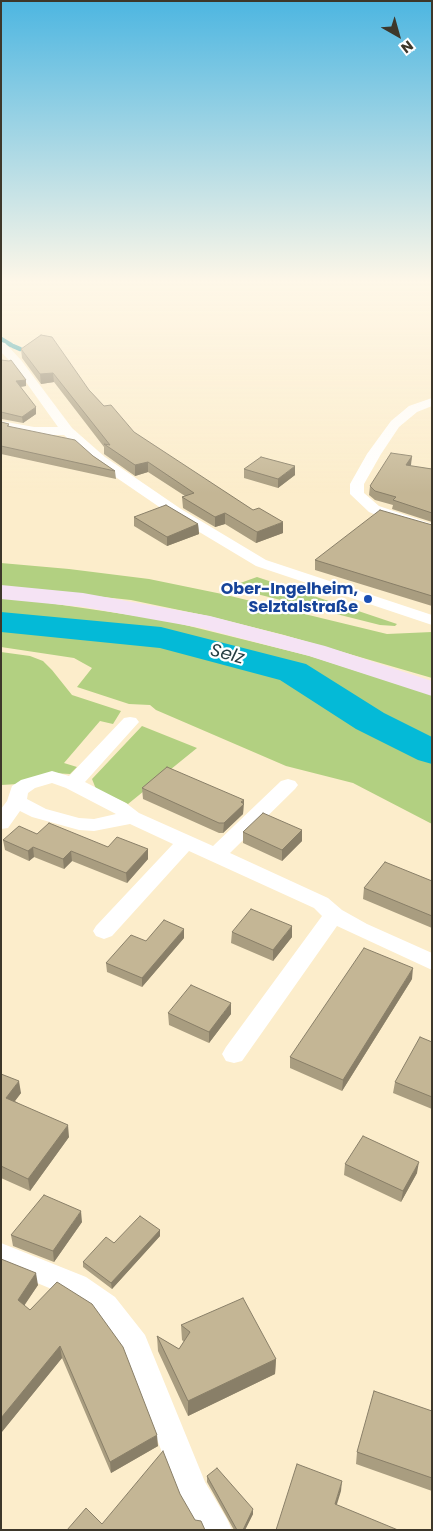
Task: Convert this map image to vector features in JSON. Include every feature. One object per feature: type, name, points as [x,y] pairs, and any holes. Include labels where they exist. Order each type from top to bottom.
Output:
[{"type":"main road","points":[[1,592],[83,600],[179,616],[279,640],[432,684]]},
{"type":"main road","points":[[378,670],[432,690]]},
{"type":"street","points":[[6,350],[17,362],[67,431],[100,460],[176,512],[261,563],[432,620]]},
{"type":"street","points":[[432,402],[413,409],[395,424],[380,444],[357,484],[357,494],[374,509],[432,529]]},
{"type":"street","points":[[1,425],[34,431],[67,431]]},
{"type":"street","points":[[73,784],[130,722]]},
{"type":"street","points":[[1,823],[17,802],[19,790],[28,784],[52,777],[73,784],[119,808],[132,818],[216,854],[321,903],[334,915],[359,929],[432,962]]},
{"type":"street","points":[[216,854],[288,785]]},
{"type":"street","points":[[17,802],[39,813],[79,824],[94,825],[132,818]]},
{"type":"street","points":[[104,931],[186,842]]},
{"type":"street","points":[[234,1054],[334,915]]},
{"type":"street","points":[[1,1255],[76,1286],[105,1306],[135,1345],[193,1493],[216,1530]]},
{"type":"green space","points":[[1,563],[149,579],[222,594],[387,634],[432,632],[432,678],[284,635],[208,616],[131,600],[1,586]]},
{"type":"green space","points":[[257,577],[397,624],[395,626],[380,625],[229,587]]},
{"type":"green space","points":[[1,598],[28,600],[165,620],[310,656],[432,695],[432,824],[353,783],[286,766],[156,710],[150,705],[129,704],[77,687],[92,668],[74,658],[1,647]]},
{"type":"green space","points":[[1,652],[30,656],[43,661],[72,695],[121,711],[113,724],[100,721],[64,763],[77,767],[70,774],[51,773],[18,784],[1,785]]},
{"type":"green space","points":[[142,726],[197,748],[128,804],[96,789],[92,779]]},
{"type":"building","points":[[22,350],[61,350],[89,390],[104,406],[111,405],[134,432],[253,510],[259,508],[283,522],[257,532],[225,513],[215,517],[182,497],[194,493],[148,462],[135,465],[104,444],[110,445],[53,373],[40,374]]},
{"type":"building","points":[[1,360],[11,360],[26,380],[16,381],[36,407],[22,417],[1,412]]},
{"type":"building","points":[[1,422],[9,424],[7,426],[75,440],[93,456],[115,471],[1,446]]},
{"type":"building","points":[[391,453],[412,456],[406,465],[432,469],[432,513],[393,500],[396,497],[375,491],[370,486]]},
{"type":"building","points":[[261,457],[295,466],[278,479],[244,469]]},
{"type":"building","points":[[166,505],[198,524],[167,537],[134,517]]},
{"type":"building","points":[[380,510],[432,525],[432,596],[315,560]]},
{"type":"building","points":[[167,767],[244,800],[241,802],[244,804],[224,823],[219,823],[142,788]]},
{"type":"building","points":[[263,813],[302,830],[282,850],[243,832]]},
{"type":"building","points":[[49,823],[108,847],[117,837],[148,849],[126,873],[71,851],[63,859],[33,847],[28,851],[3,840],[19,826],[37,834]]},
{"type":"building","points":[[385,862],[432,881],[432,916],[364,888]]},
{"type":"building","points":[[251,909],[292,926],[273,950],[232,932]]},
{"type":"building","points":[[164,920],[184,929],[142,978],[106,963],[131,935],[146,941]]},
{"type":"building","points":[[364,948],[413,968],[343,1080],[290,1057]]},
{"type":"building","points":[[191,985],[231,1003],[209,1032],[168,1013]]},
{"type":"building","points":[[420,1037],[432,1042],[432,1097],[395,1082]]},
{"type":"building","points":[[1,1074],[19,1081],[6,1098],[68,1125],[28,1179],[1,1166]]},
{"type":"building","points":[[363,1136],[419,1162],[403,1191],[345,1164]]},
{"type":"building","points":[[44,1195],[81,1211],[53,1251],[11,1235]]},
{"type":"building","points":[[140,1216],[160,1230],[111,1283],[83,1262],[106,1237],[114,1243]]},
{"type":"building","points":[[1,1259],[36,1273],[18,1300],[30,1310],[57,1282],[92,1304],[123,1347],[157,1435],[110,1462],[60,1346],[1,1418]]},
{"type":"building","points":[[243,1298],[276,1359],[188,1401],[157,1336],[179,1349],[190,1332],[181,1325]]},
{"type":"building","points":[[374,1391],[432,1411],[432,1478],[357,1452]]},
{"type":"building","points":[[163,1451],[180,1494],[195,1520],[201,1521],[205,1530],[67,1530],[86,1508],[102,1524]]},
{"type":"building","points":[[297,1464],[342,1481],[335,1504],[398,1530],[276,1530]]},
{"type":"building","points":[[217,1468],[253,1509],[243,1530],[237,1530],[207,1476]]},
{"type":"waterway","name":"Selz","points":[[1,622],[161,638],[293,672],[370,721],[432,752]]},
{"type":"place","name":"Ober-Ingelheim, Selztalstraße","points":[[368,599]]}]
